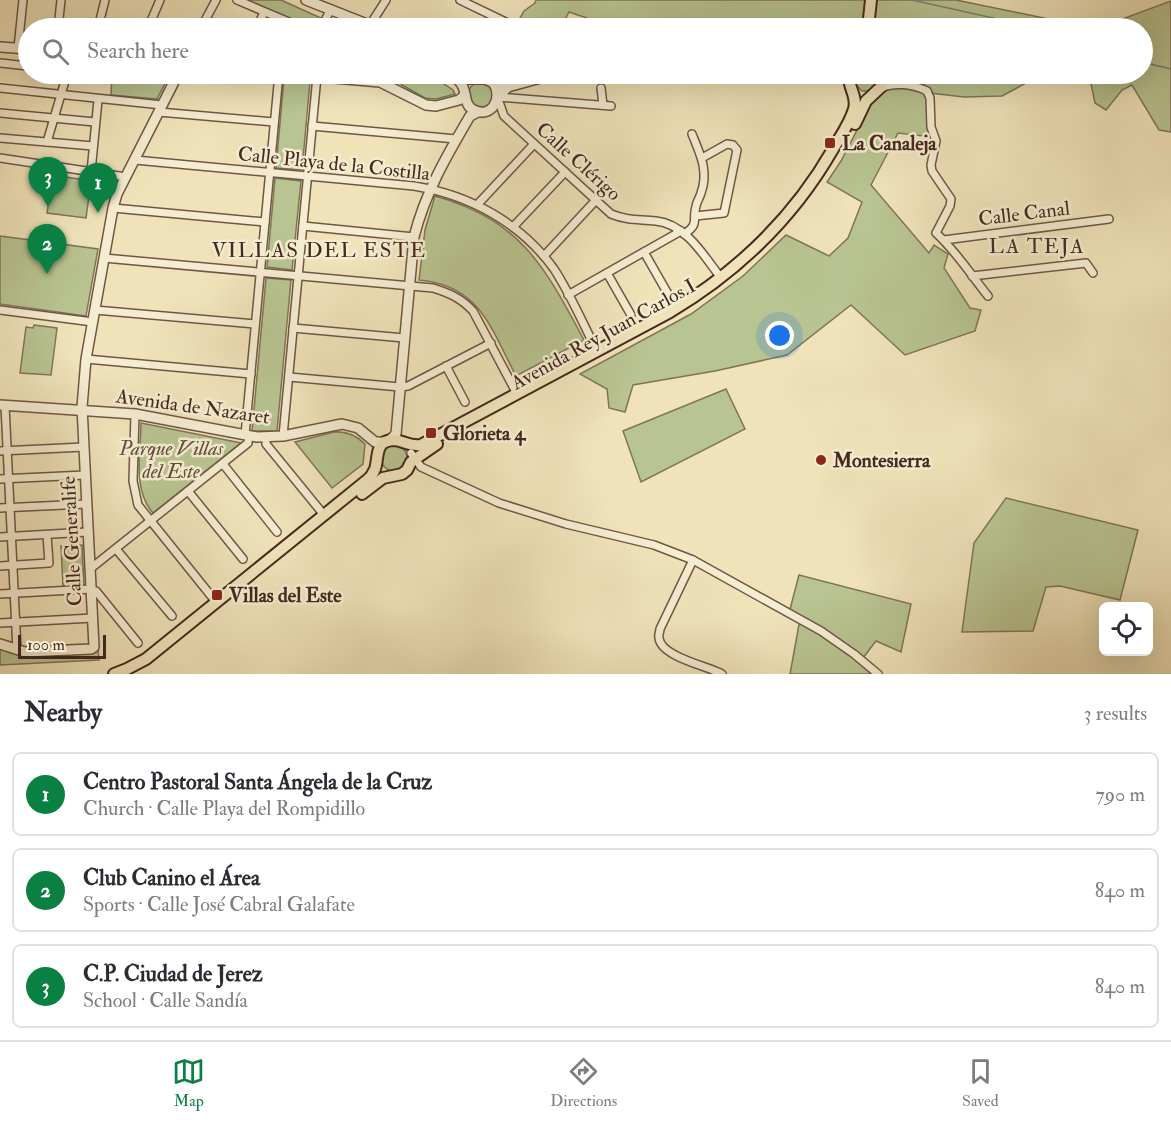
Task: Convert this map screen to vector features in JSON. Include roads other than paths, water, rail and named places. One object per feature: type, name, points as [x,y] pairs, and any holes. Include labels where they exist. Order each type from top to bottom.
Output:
[{"type":"main road","points":[[869,18],[871,0]]},
{"type":"main road","points":[[876,18],[878,0]]},
{"type":"main road","name":"Avenida Rey Juan Carlos I","points":[[401,451],[421,445],[670,312],[721,278],[773,230],[816,177],[839,140],[853,111],[855,101],[850,84]]},
{"type":"main road","name":"Avenida Rey Juan Carlos I","points":[[852,84],[862,96],[877,92]]},
{"type":"main road","name":"Avenida Rey Juan Carlos I","points":[[114,674],[146,659],[366,481],[372,475],[378,449],[401,451],[429,448],[674,318],[734,277],[765,249],[809,199],[840,152],[866,101],[877,92],[882,84]]},
{"type":"main road","name":"Avenida Rey Juan Carlos I","points":[[134,674],[156,660],[376,483],[402,474],[401,451]]},
{"type":"main road","points":[[376,458],[380,470],[391,476]]},
{"type":"street","points":[[23,0],[23,18]]},
{"type":"street","points":[[59,18],[61,0]]},
{"type":"street","points":[[100,18],[105,0]]},
{"type":"street","points":[[152,18],[160,0]]},
{"type":"street","points":[[206,18],[216,0]]},
{"type":"street","points":[[237,0],[279,18]]},
{"type":"street","points":[[306,0],[352,18]]},
{"type":"street","points":[[378,18],[386,0]]},
{"type":"street","points":[[460,0],[497,18]]},
{"type":"street","points":[[326,18],[331,9]]},
{"type":"street","points":[[261,18],[264,12]]},
{"type":"street","points":[[0,46],[18,48]]},
{"type":"street","points":[[0,63],[18,65]]},
{"type":"street","points":[[47,142],[64,84]]},
{"type":"street","name":"Calle Generalife","points":[[0,644],[25,652],[91,649],[94,644],[82,381],[113,208],[126,177],[173,84]]},
{"type":"street","points":[[90,569],[248,443],[255,324],[278,84]]},
{"type":"street","points":[[283,436],[315,84]]},
{"type":"street","points":[[384,84],[426,105],[436,106],[495,105],[508,87]]},
{"type":"street","points":[[458,84],[470,105]]},
{"type":"street","points":[[470,84],[466,88],[470,105],[456,140],[429,188],[420,211],[414,237],[400,387],[401,451],[499,503],[532,515],[645,542],[693,560],[821,631],[878,674]]},
{"type":"street","points":[[498,98],[494,84],[508,87],[519,84]]},
{"type":"street","points":[[877,92],[897,84],[927,91],[930,98],[931,127],[936,141],[932,171],[951,198],[950,206],[936,233],[952,248],[959,261],[987,296]]},
{"type":"street","points":[[498,98],[607,105],[600,87]]},
{"type":"street","points":[[0,88],[93,97],[98,100],[274,123]]},
{"type":"street","name":"Calle Clérigo","points":[[498,98],[504,116]]},
{"type":"street","points":[[91,172],[98,100]]},
{"type":"street","name":"Calle Clérigo","points":[[470,105],[504,116],[611,214],[625,220],[656,221],[669,224],[683,232],[721,278]]},
{"type":"street","points":[[0,113],[95,122]]},
{"type":"street","points":[[312,126],[456,140]]},
{"type":"street","points":[[568,295],[644,252],[692,229],[695,222],[695,208],[705,179],[702,158],[692,134]]},
{"type":"street","points":[[0,138],[93,146]]},
{"type":"street","points":[[477,205],[534,144]]},
{"type":"street","points":[[695,216],[724,213],[737,150],[733,145],[727,144],[702,158]]},
{"type":"street","points":[[0,158],[126,177]]},
{"type":"street","name":"Calle Playa de la Costilla","points":[[135,160],[429,188],[458,196],[513,227],[544,256],[568,295],[597,351]]},
{"type":"street","points":[[513,227],[565,172]]},
{"type":"street","points":[[544,256],[596,200]]},
{"type":"street","points":[[113,208],[265,222]]},
{"type":"street","name":"Calle Canal","points":[[944,240],[1109,219]]},
{"type":"street","points":[[303,226],[414,237]]},
{"type":"street","points":[[644,252],[668,294]]},
{"type":"street","points":[[104,258],[433,288],[465,302],[473,311],[517,394]]},
{"type":"street","points":[[972,276],[1086,263],[1093,273]]},
{"type":"street","points":[[607,273],[631,315]]},
{"type":"street","points":[[0,310],[93,322]]},
{"type":"street","points":[[95,310],[255,324]]},
{"type":"street","points":[[293,328],[404,338]]},
{"type":"street","points":[[288,377],[408,386],[491,343]]},
{"type":"street","points":[[86,359],[251,374]]},
{"type":"street","points":[[446,366],[465,402]]},
{"type":"street","points":[[2,405],[4,479],[9,508],[17,650]]},
{"type":"street","name":"Avenida de Nazaret","points":[[2,405],[135,414],[247,436],[283,436],[342,424],[358,428],[401,451]]},
{"type":"street","points":[[135,414],[133,489],[138,505],[216,602]]},
{"type":"street","points":[[266,437],[266,444],[324,515]]},
{"type":"street","points":[[3,451],[84,447]]},
{"type":"street","points":[[223,464],[277,531]]},
{"type":"street","points":[[4,479],[85,475]]},
{"type":"street","points":[[188,491],[243,559]]},
{"type":"street","points":[[0,508],[87,504]]},
{"type":"street","points":[[0,537],[88,532]]},
{"type":"street","points":[[0,566],[49,563],[47,535]]},
{"type":"street","points":[[116,549],[172,616]]},
{"type":"street","points":[[693,560],[660,628],[658,639],[662,646],[672,653],[722,674]]},
{"type":"street","points":[[0,594],[96,591],[138,643]]},
{"type":"street","points":[[0,623],[93,618]]},
{"type":"waterway","points":[[912,0],[993,18]]},
{"type":"waterway","points":[[1153,65],[1171,69]]},
{"type":"place","name":"La Canaleja","points":[[830,143]]},
{"type":"place","name":"C.P. Ciudad de Jerez","points":[[48,207]]},
{"type":"place","name":"Centro Pastoral Santa Ángela de la Cruz","points":[[98,213]]},
{"type":"place","name":"Club Canino el Área","points":[[47,274]]},
{"type":"place","name":"Glorieta 4","points":[[431,433]]},
{"type":"place","name":"Montesierra","points":[[821,460]]},
{"type":"place","name":"Villas del Este","points":[[217,595]]},
{"type":"district","name":"LA TEJA","points":[[1037,246]]},
{"type":"district","name":"VILLAS DEL ESTE","points":[[319,250]]},
{"type":"park label","name":"Parque Villas del Este","points":[[171,460]]}]
